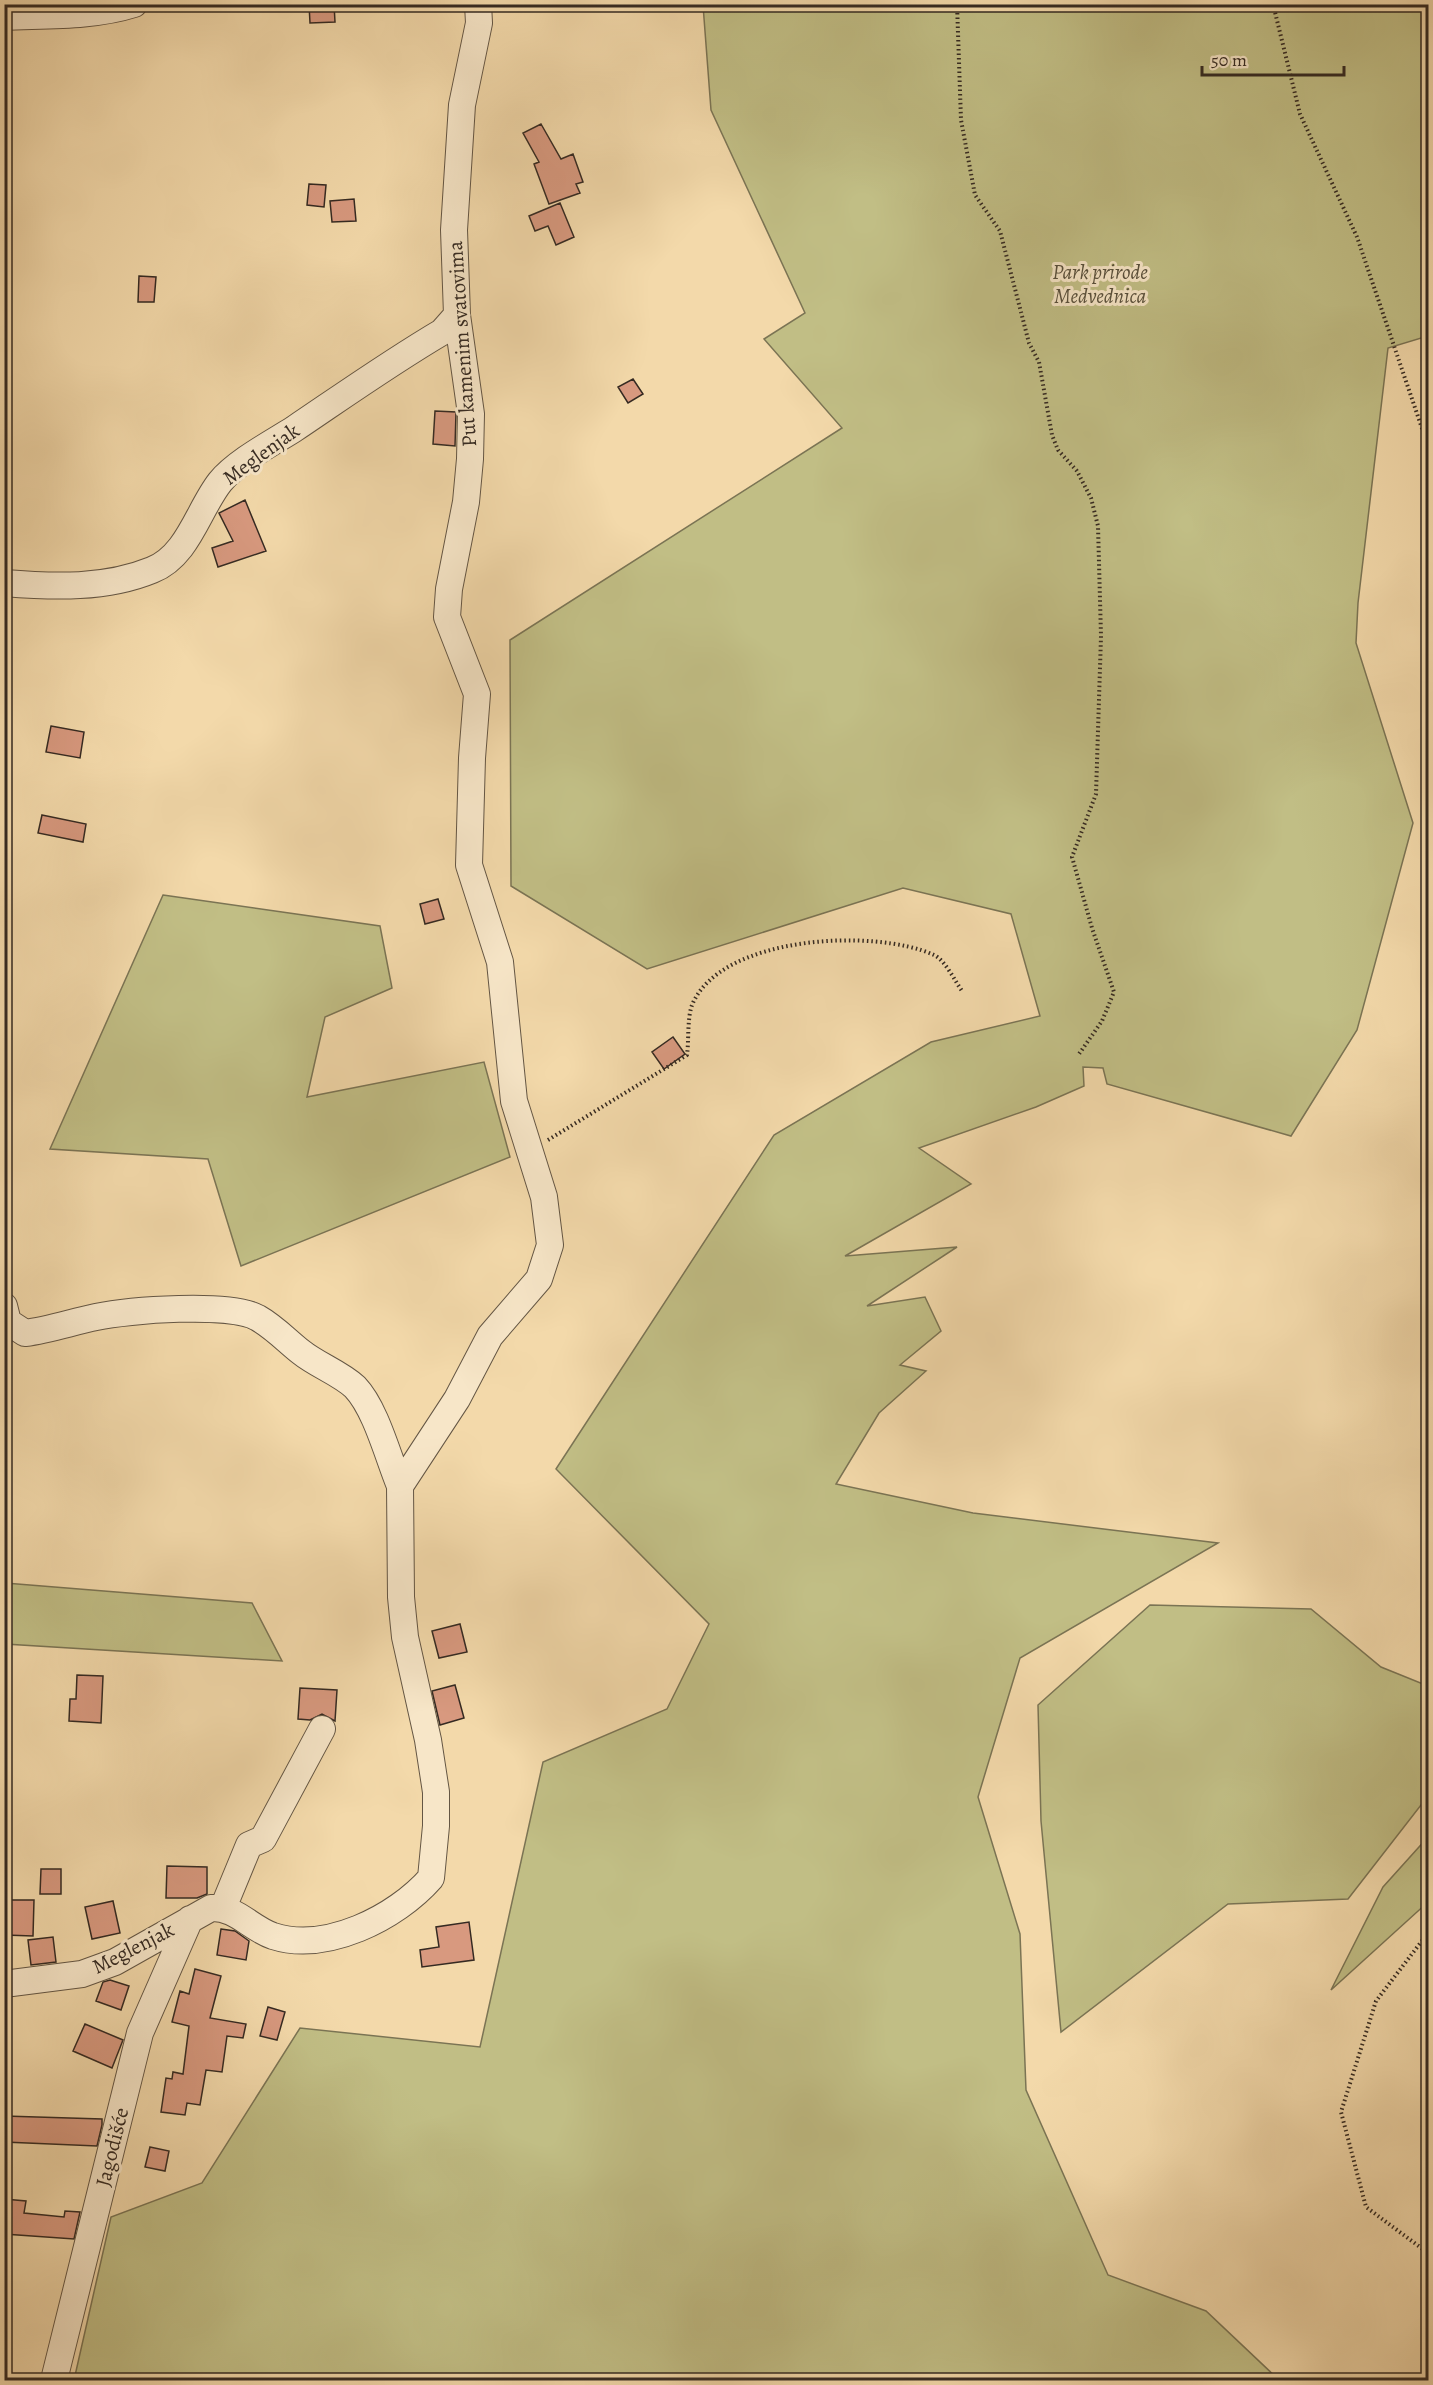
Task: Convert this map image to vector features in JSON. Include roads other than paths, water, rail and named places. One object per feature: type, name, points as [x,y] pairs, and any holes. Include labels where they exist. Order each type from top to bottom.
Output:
[{"type":"street","points":[[4,17],[117,10],[134,4]]},
{"type":"street","name":"Put kamenim svatovima","points":[[400,1486],[457,1399],[490,1336],[539,1278],[550,1245],[544,1197],[514,1101],[500,962],[469,866],[471,770],[477,694],[447,617],[449,589],[466,502],[470,459],[471,414],[457,315],[454,230],[462,105],[479,23],[478,4]]},
{"type":"street","name":"Meglenjak","points":[[4,583],[78,586],[105,583],[154,570],[171,558],[185,542],[201,509],[221,480],[252,456],[442,332],[457,315]]},
{"type":"street","points":[[4,1306],[8,1322],[25,1334],[51,1330],[98,1316],[234,1310],[257,1317],[303,1354],[353,1386],[364,1399],[373,1417],[400,1486],[401,1597],[405,1637],[428,1740],[436,1792],[436,1826],[431,1878],[399,1907],[337,1937],[301,1942],[272,1936],[223,1908],[211,1908],[190,1919]]},
{"type":"street","points":[[223,1908],[249,1845],[263,1839],[322,1729]]},
{"type":"street","name":"Meglenjak","points":[[4,1984],[82,1974],[115,1962],[190,1919]]},
{"type":"street","name":"Jagodišće","points":[[54,2380],[140,2033],[190,1919]]},
{"type":"park label","name":"Park prirode Medvednica","points":[[1100,284]]}]
